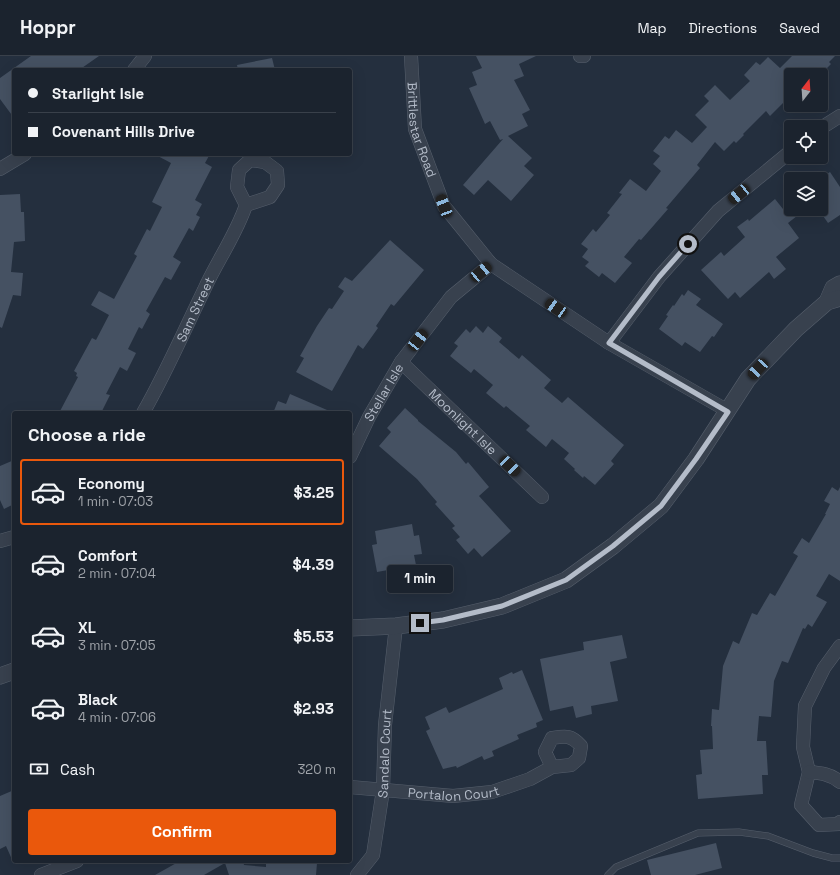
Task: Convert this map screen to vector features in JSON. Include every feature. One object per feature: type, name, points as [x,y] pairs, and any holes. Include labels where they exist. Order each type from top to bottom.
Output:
[{"type":"street","points":[[136,68],[145,56]]},
{"type":"street","name":"Brittlestar Road","points":[[411,56],[414,129],[444,206],[491,264],[609,343],[728,412]]},
{"type":"street","points":[[828,124],[840,116]]},
{"type":"street","points":[[0,169],[22,156]]},
{"type":"street","points":[[609,343],[659,277],[718,211],[784,157]]},
{"type":"street","name":"Sam Street","points":[[144,411],[155,392],[204,288],[241,220],[246,205]]},
{"type":"street","name":"Stellar Isle","points":[[352,453],[369,417],[401,362],[451,297],[491,264]]},
{"type":"street","points":[[352,628],[396,626],[443,620],[502,606],[566,580],[613,546],[661,506],[696,459],[728,412],[748,379],[796,329],[834,300],[833,288],[840,284]]},
{"type":"street","name":"Moonlight Isle","points":[[401,362],[542,497]]},
{"type":"street","points":[[0,541],[12,538]]},
{"type":"street","name":"Sandalo Court","points":[[357,875],[373,855],[383,790],[385,725],[396,626]]},
{"type":"street","points":[[840,646],[824,668],[805,706],[803,747],[809,772],[801,805],[819,825],[839,824],[840,822]]},
{"type":"street","points":[[0,676],[12,672]]},
{"type":"street","name":"Portalon Court","points":[[352,787],[453,796],[492,792],[530,779],[552,767]]},
{"type":"street","points":[[809,772],[829,775],[836,778],[840,782]]},
{"type":"street","points":[[41,875],[72,863]]},
{"type":"lane","points":[[608,875],[616,867],[698,833],[739,832],[768,836],[812,853],[832,858],[840,858]]},
{"type":"building","points":[[31,56],[99,56],[82,68],[14,68]]},
{"type":"building","points":[[476,56],[536,56],[519,64],[524,76],[514,80],[530,110],[522,114],[528,126],[508,136],[532,158],[524,166],[534,175],[511,201],[488,180],[474,195],[463,185],[503,139],[500,140],[490,121],[485,124],[469,88],[477,85],[472,72],[482,68]]},
{"type":"building","points":[[792,56],[835,56],[829,62],[831,64],[827,68],[784,68],[784,102],[770,116],[766,111],[736,143],[734,141],[724,151],[715,142],[697,165],[700,168],[666,208],[668,209],[624,257],[632,263],[615,283],[602,273],[599,277],[585,266],[589,262],[582,257],[588,249],[581,244],[593,229],[596,232],[610,215],[607,213],[622,194],[619,193],[630,179],[646,191],[661,171],[653,164],[660,156],[653,151],[665,136],[669,139],[676,130],[692,143],[707,127],[695,115],[709,101],[704,96],[715,85],[730,100],[750,81],[744,75],[756,62],[760,65],[768,57],[780,68]]},
{"type":"building","points":[[272,58],[274,68],[238,68],[237,65]]},
{"type":"building","points":[[12,69],[12,115],[0,99],[0,78]]},
{"type":"building","points":[[158,156],[209,156],[205,163],[212,167],[195,200],[202,204],[196,215],[200,217],[193,231],[189,228],[173,257],[181,262],[171,280],[165,277],[146,311],[150,314],[142,329],[139,327],[128,349],[136,353],[127,371],[120,367],[106,394],[110,395],[102,411],[60,411],[78,377],[76,376],[77,373],[74,371],[92,338],[96,340],[109,315],[91,305],[99,291],[114,299],[137,256],[134,254],[147,229],[150,231],[162,207],[152,202],[171,163]]},
{"type":"building","points":[[830,172],[840,187],[840,215],[828,223],[823,216],[828,216],[828,173]]},
{"type":"building","points":[[20,194],[21,212],[24,212],[25,241],[14,242],[11,272],[23,273],[21,296],[13,295],[2,328],[0,327],[0,195]]},
{"type":"building","points":[[775,199],[784,209],[784,216],[797,216],[788,223],[799,238],[776,257],[786,269],[774,279],[769,272],[740,298],[735,292],[728,299],[701,270],[721,252],[724,256],[745,237],[737,227],[748,219],[749,221]]},
{"type":"building","points":[[390,240],[424,270],[394,306],[391,304],[376,326],[378,328],[363,349],[358,345],[332,391],[296,372],[304,358],[300,356],[317,326],[329,308],[332,309],[344,291],[338,287],[345,277],[352,281]]},
{"type":"building","points":[[688,290],[701,299],[696,305],[723,324],[714,337],[712,336],[700,352],[685,342],[682,346],[659,329],[668,316],[666,315],[673,305],[674,306],[682,294],[684,296]]},
{"type":"building","points":[[476,326],[483,333],[488,326],[502,338],[499,342],[519,359],[522,355],[551,380],[544,388],[562,403],[568,397],[624,445],[611,461],[614,464],[595,485],[584,476],[583,478],[564,459],[569,453],[552,439],[546,447],[526,430],[530,426],[506,406],[504,408],[486,393],[493,385],[474,369],[471,373],[450,356],[458,346],[454,343],[466,329],[470,333]]},
{"type":"building","points":[[290,394],[329,411],[274,411],[278,401],[286,404]]},
{"type":"building","points":[[405,408],[418,421],[456,452],[466,464],[468,462],[489,487],[479,496],[511,531],[482,557],[474,548],[468,554],[456,540],[460,537],[452,528],[455,526],[435,504],[437,502],[417,479],[379,446],[391,432],[387,428]]},
{"type":"building","points":[[12,461],[12,505],[4,509],[0,500],[0,466]]},
{"type":"building","points":[[832,487],[838,491],[840,487],[840,581],[829,574],[816,596],[827,602],[812,627],[808,624],[805,629],[803,628],[788,663],[782,661],[774,681],[771,717],[759,716],[757,741],[766,741],[768,775],[762,775],[763,794],[698,799],[696,775],[702,774],[700,750],[713,749],[711,726],[712,709],[719,710],[723,666],[733,641],[739,644],[752,613],[757,615],[770,593],[775,596],[798,556],[793,553],[802,538],[809,543],[826,514],[830,504],[824,501]]},
{"type":"building","points":[[412,524],[414,536],[419,535],[422,554],[414,555],[416,565],[377,572],[372,545],[377,544],[375,531]]},
{"type":"building","points":[[622,635],[627,658],[610,662],[618,701],[591,706],[592,714],[576,718],[573,706],[550,711],[540,659],[584,650],[583,642]]},
{"type":"building","points":[[522,670],[543,720],[536,723],[537,727],[517,735],[519,739],[492,751],[494,756],[484,760],[482,756],[457,768],[456,766],[443,769],[426,731],[430,729],[425,717],[446,707],[449,713],[503,689],[499,678],[512,672],[513,674]]},
{"type":"building","points":[[12,791],[12,860],[6,846],[0,849],[0,796]]},
{"type":"building","points":[[716,843],[722,868],[695,875],[651,875],[647,860]]},
{"type":"building","points":[[176,863],[225,863],[204,875],[155,875]]},
{"type":"building","points":[[225,863],[244,863],[244,865],[266,867],[266,863],[317,863],[316,875],[229,875]]},
{"type":"route","points":[[420,623],[443,620],[502,606],[566,580],[613,546],[661,506],[696,459],[728,412],[609,343],[659,277],[688,244]]}]
